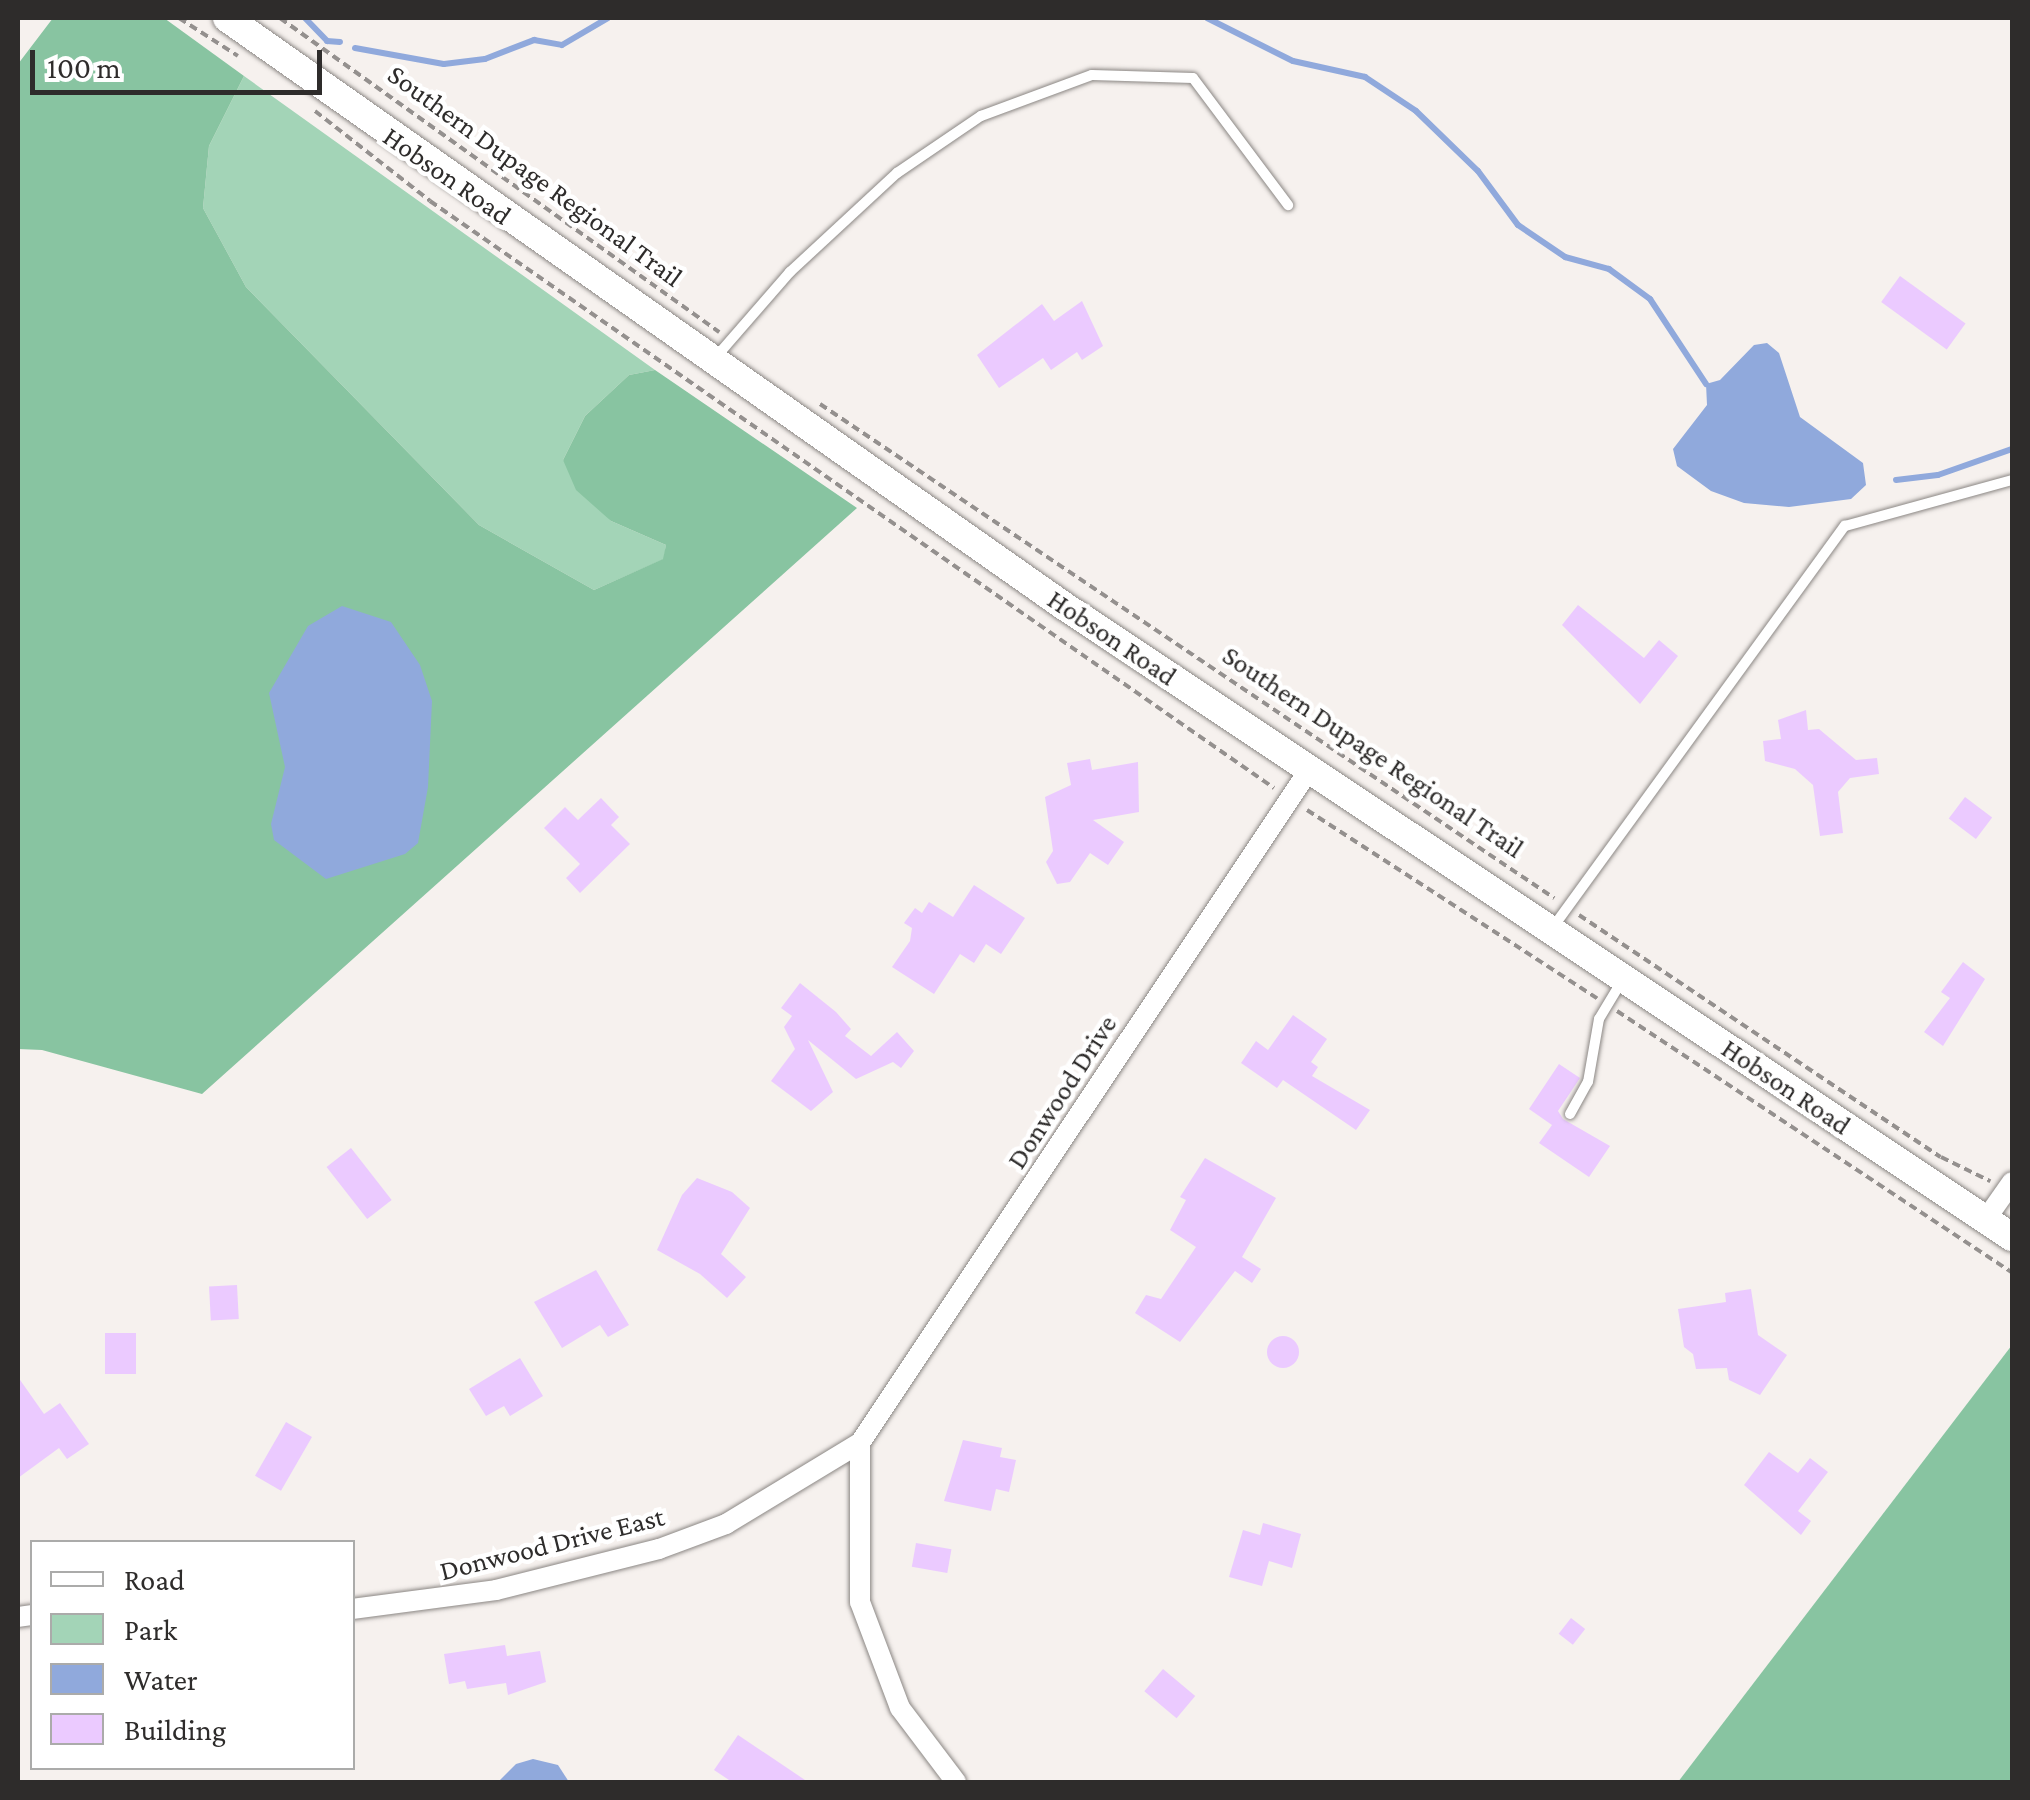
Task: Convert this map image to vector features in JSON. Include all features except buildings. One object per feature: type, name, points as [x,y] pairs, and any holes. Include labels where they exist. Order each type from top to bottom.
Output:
[{"type":"main road","name":"Hobson Road","points":[[227,18],[712,361],[1309,770],[2012,1237]]},
{"type":"street","name":"Donwood Drive","points":[[860,1443],[1309,770]]},
{"type":"street","points":[[1986,1220],[2002,1182]]},
{"type":"street","name":"Donwood Drive East","points":[[355,1609],[496,1590],[659,1549],[726,1524],[860,1443]]},
{"type":"street","points":[[860,1443],[860,1602],[900,1708],[956,1782]]},
{"type":"lane","points":[[712,361],[790,272],[898,173],[981,116],[1092,74],[1193,78],[1288,205]]},
{"type":"lane","points":[[1551,931],[1845,526],[2012,480]]},
{"type":"lane","points":[[1570,1114],[1588,1082],[1606,1004],[1624,979]]},
{"type":"path","points":[[179,18],[252,64]]},
{"type":"path","name":"Southern Dupage Regional Trail","points":[[280,18],[719,332]]},
{"type":"path","points":[[300,99],[430,201],[1268,784]]},
{"type":"path","name":"Southern Dupage Regional Trail","points":[[807,395],[1941,1157],[2002,1182]]},
{"type":"path","points":[[1304,808],[2012,1272]]},
{"type":"green space","points":[[53,18],[164,18],[244,76],[209,146],[203,208],[246,287],[479,525],[594,590],[663,559],[666,545],[611,521],[576,490],[563,460],[585,416],[629,375],[655,370],[857,508],[202,1094],[42,1050],[18,1049],[18,64]]},
{"type":"green space","points":[[244,76],[655,370],[629,375],[585,416],[563,460],[611,521],[666,545],[664,559],[594,590],[479,525],[246,287],[203,208],[209,146]]},
{"type":"green space","points":[[2012,1345],[2012,1782],[1678,1782]]},
{"type":"water","points":[[1767,343],[1779,353],[1800,417],[1863,463],[1866,485],[1851,499],[1789,507],[1744,503],[1711,491],[1677,466],[1673,449],[1707,405],[1706,384],[1720,380],[1754,345]]},
{"type":"water","points":[[342,606],[391,622],[420,665],[432,701],[428,787],[418,843],[405,854],[326,879],[274,840],[271,824],[285,767],[269,693],[308,626]]},
{"type":"water","points":[[533,1759],[558,1765],[569,1782],[498,1782],[516,1764]]},
{"type":"waterway","points":[[305,18],[327,41],[340,42]]},
{"type":"waterway","points":[[355,48],[444,64],[485,59],[534,40],[562,45],[608,18]]},
{"type":"waterway","points":[[1207,18],[1293,61],[1365,77],[1416,111],[1478,171],[1518,225],[1565,257],[1609,269],[1650,299],[1706,384]]},
{"type":"waterway","points":[[1896,480],[1938,475],[2012,449]]}]
